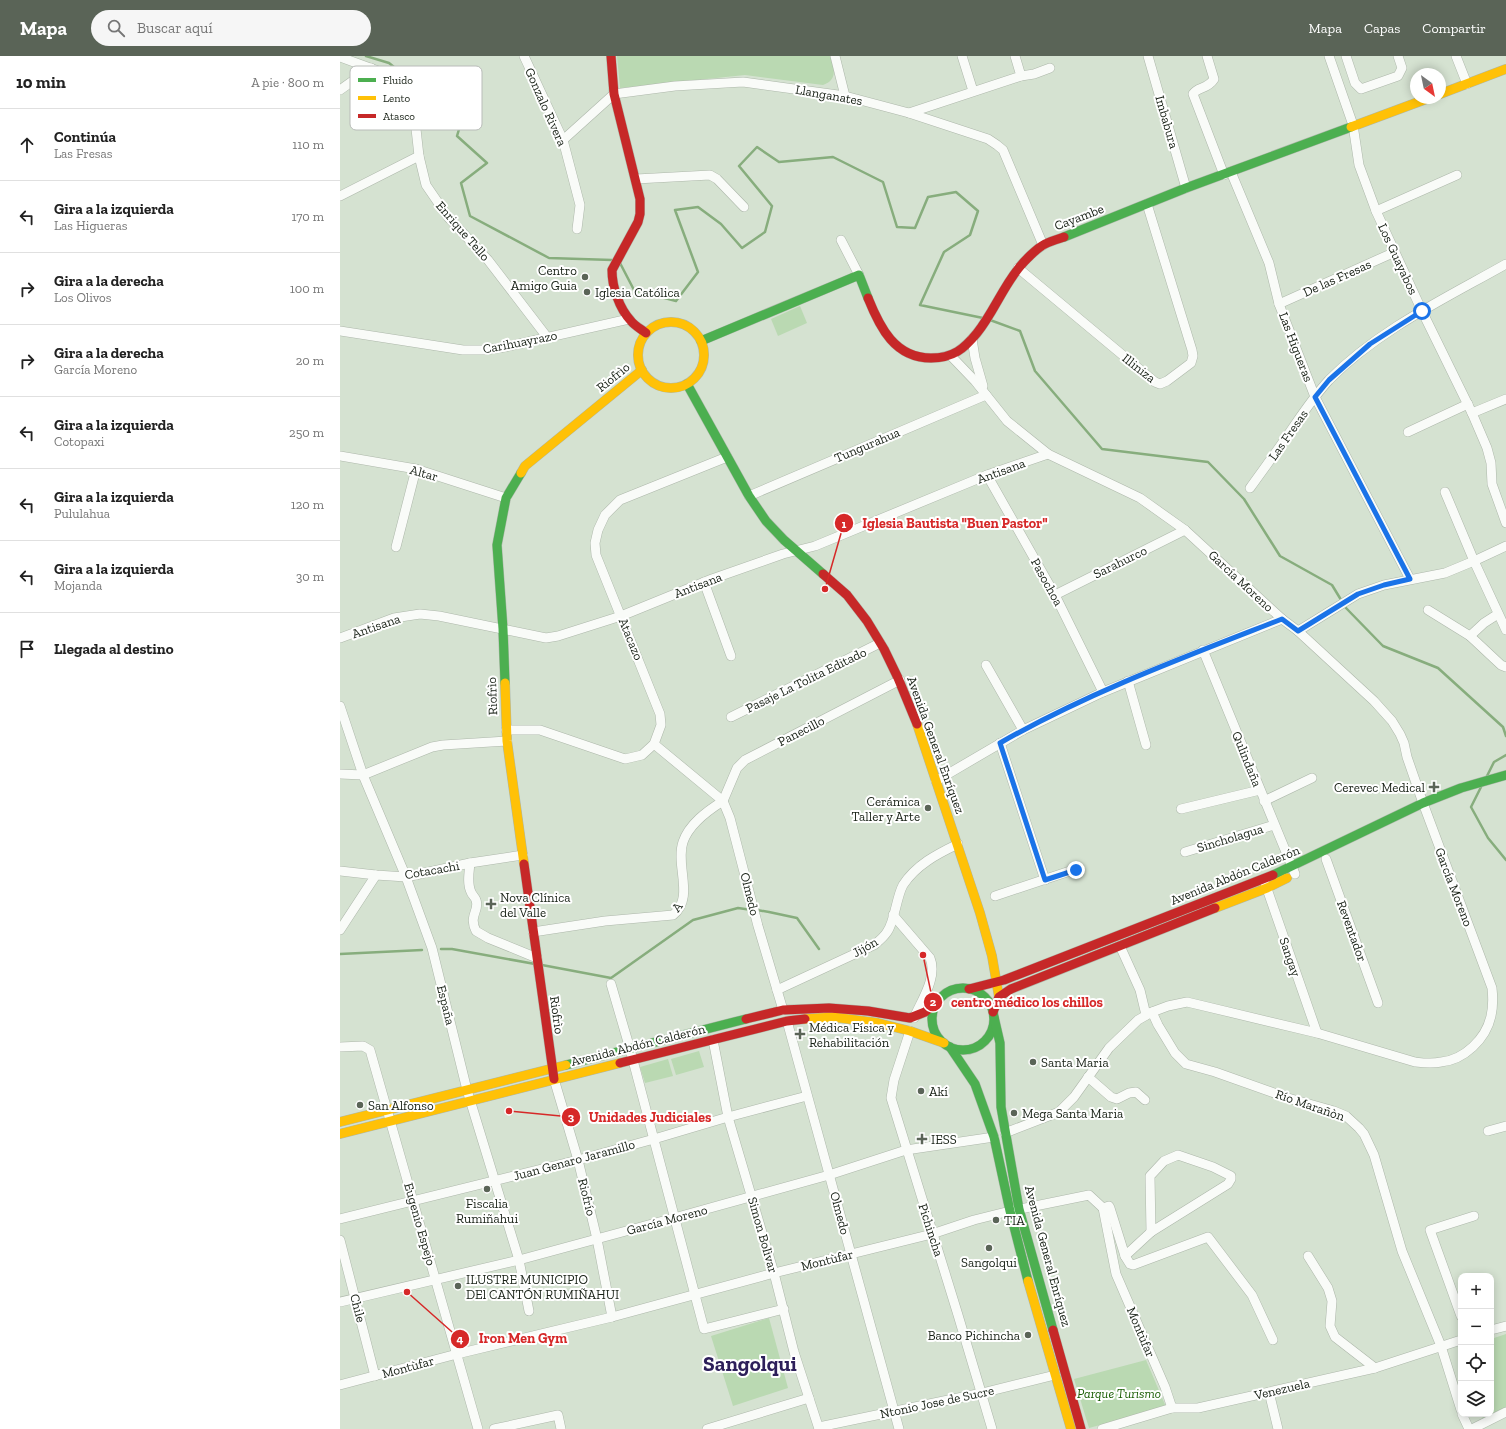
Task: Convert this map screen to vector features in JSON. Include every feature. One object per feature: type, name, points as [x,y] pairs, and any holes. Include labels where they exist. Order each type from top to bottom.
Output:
[{"type":"main road","points":[[611,56],[614,94],[640,199],[640,214],[638,222],[612,270],[612,278],[614,289],[629,319],[646,333]]},
{"type":"main road","points":[[1446,92],[1506,69]]},
{"type":"main road","name":"Cayambe","points":[[951,356],[975,336],[1018,268],[1043,245],[1186,188],[1412,104]]},
{"type":"main road","points":[[701,341],[858,274],[879,324],[900,351],[915,357],[931,359],[951,356]]},
{"type":"main road","points":[[662,323],[681,323],[696,333],[701,341],[704,351],[702,365],[695,378],[688,384],[667,388],[657,385],[648,379],[642,370],[638,351],[646,333],[653,327],[662,323]]},
{"type":"main road","name":"Riofrìo","points":[[554,1080],[507,741],[503,629],[497,545],[506,498],[525,466],[642,370]]},
{"type":"main road","name":"Avenida General Enríquez","points":[[688,384],[749,496],[766,521],[784,540],[847,595],[854,603],[880,643],[900,680],[958,844],[990,944],[999,997]]},
{"type":"main road","name":"Avenida Abdón Calderón","points":[[999,997],[1011,989],[1120,946],[1294,871],[1424,806],[1506,776]]},
{"type":"main road","name":"Avenida Abdón Calderón","points":[[1462,792],[1506,783]]},
{"type":"main road","name":"Avenida Abdón Calderón","points":[[1294,871],[1326,859],[1424,806]]},
{"type":"main road","name":"Avenida Abdón Calderón","points":[[974,988],[997,982],[1265,884]]},
{"type":"main road","points":[[914,1018],[925,1012],[941,997],[954,990],[974,988],[989,976],[993,964]]},
{"type":"main road","points":[[974,988],[985,997],[994,1014]]},
{"type":"main road","points":[[936,1003],[932,1016],[934,1029],[938,1037],[947,1045],[957,1050],[971,1049],[984,1042],[992,1031],[994,1014],[999,997]]},
{"type":"main road","name":"Avenida Abdón Calderón","points":[[340,1122],[783,1010],[829,1008],[868,1011],[914,1018]]},
{"type":"main road","name":"Avenida General Enríquez","points":[[994,1014],[1000,1043],[1000,1094],[1015,1210],[1055,1375],[1071,1429]]},
{"type":"main road","name":"Avenida Abdón Calderón","points":[[340,1134],[787,1021],[833,1017],[878,1023],[910,1031],[947,1045]]},
{"type":"main road","name":"Avenida General Enríquez","points":[[947,1045],[975,1084],[994,1137],[1081,1429]]},
{"type":"street","name":"Gonzalo Rivera","points":[[524,56],[563,140],[580,205],[577,229]]},
{"type":"street","points":[[835,56],[845,96]]},
{"type":"street","points":[[962,56],[973,91]]},
{"type":"street","points":[[1015,56],[1021,76]]},
{"type":"street","name":"Imbabura","points":[[1148,56],[1186,188]]},
{"type":"street","name":"Las Higueras","points":[[1207,56],[1214,79],[1209,85],[1196,90],[1193,94],[1268,263],[1279,304],[1315,397],[1410,579]]},
{"type":"street","name":"Los Guayabos","points":[[1329,56],[1353,125],[1359,165],[1376,211],[1422,311],[1470,409],[1491,463],[1492,484],[1506,523]]},
{"type":"street","points":[[1346,56],[1355,83],[1357,87],[1361,89],[1398,76],[1401,73],[1402,68],[1398,56]]},
{"type":"street","points":[[1456,56],[1467,84]]},
{"type":"street","name":"Enrique Tello","points":[[340,58],[364,66]]},
{"type":"street","points":[[909,113],[973,91],[1050,68]]},
{"type":"street","name":"Llanganates","points":[[614,94],[675,86],[743,82],[845,96],[909,113],[988,139],[1003,150],[1043,245]]},
{"type":"street","points":[[340,90],[350,83]]},
{"type":"street","points":[[563,140],[614,94]]},
{"type":"street","name":"Enrique Tello","points":[[416,130],[418,156],[426,185],[448,217],[488,260],[547,337]]},
{"type":"street","points":[[340,196],[418,156]]},
{"type":"street","points":[[636,179],[705,174],[710,175],[717,179],[744,207]]},
{"type":"street","points":[[1376,211],[1457,176]]},
{"type":"street","name":"Illiniza","points":[[1018,268],[1155,382],[1160,384],[1167,381],[1191,362],[1193,356],[1147,204]]},
{"type":"street","points":[[841,240],[858,274]]},
{"type":"street","name":"De las Fresas","points":[[1279,304],[1395,252]]},
{"type":"street","name":"Las Fresas","points":[[1250,488],[1315,397],[1334,375],[1370,344],[1422,311],[1506,264]]},
{"type":"street","name":"Carihuayrazo","points":[[340,330],[463,350],[485,350],[506,347],[629,319]]},
{"type":"street","name":"García Moreno","points":[[975,336],[979,377],[986,395]]},
{"type":"street","name":"García Moreno","points":[[951,356],[964,368],[1007,421],[1048,454],[1140,498],[1186,530],[1282,619],[1298,631],[1374,701],[1392,721],[1404,743],[1407,757],[1424,806],[1492,988],[1493,1004],[1491,1015],[1486,1030],[1481,1038],[1460,1056],[1450,1060],[1430,1063],[1415,1062],[1316,1033],[1187,1002],[1177,1003],[1138,1020],[1109,1048],[1074,1097],[1059,1112],[1005,1133]]},
{"type":"street","name":"Tungurahua","points":[[749,496],[986,395]]},
{"type":"street","points":[[1408,432],[1470,409],[1506,399]]},
{"type":"street","name":"Antisana","points":[[340,638],[394,618],[420,614],[439,616],[546,638],[552,637],[622,616],[704,582],[783,554],[815,546],[987,475],[1048,454]]},
{"type":"street","name":"Altar","points":[[340,456],[416,469],[506,498]]},
{"type":"street","name":"Atacazo","points":[[506,730],[540,730],[625,759],[642,756],[654,744],[662,725],[660,714],[622,616],[596,555],[595,543],[598,530],[605,514],[620,500],[727,457]]},
{"type":"street","points":[[396,547],[416,469]]},
{"type":"street","name":"Pasochoa","points":[[987,475],[1055,595],[1103,692]]},
{"type":"street","points":[[1445,492],[1474,561],[1506,630]]},
{"type":"street","name":"Sarahurco","points":[[1055,595],[1186,530]]},
{"type":"street","points":[[1298,631],[1358,594],[1384,585],[1446,573],[1505,549]]},
{"type":"street","points":[[704,582],[731,656]]},
{"type":"street","points":[[1428,610],[1470,636],[1501,665],[1506,667]]},
{"type":"street","points":[[1470,636],[1484,623],[1498,614]]},
{"type":"street","points":[[936,781],[1023,730],[1103,692],[1282,619]]},
{"type":"street","name":"Pasaje La Tolita Editado","points":[[731,717],[880,643]]},
{"type":"street","name":"Qulindaña","points":[[1203,650],[1294,871]]},
{"type":"street","points":[[986,665],[1023,730]]},
{"type":"street","name":"Panecillo","points":[[723,801],[730,780],[737,768],[745,760],[900,680]]},
{"type":"street","points":[[1128,682],[1146,745]]},
{"type":"street","name":"España","points":[[340,706],[363,775],[406,877],[432,948],[467,1090],[518,1260],[528,1312]]},
{"type":"street","points":[[340,774],[363,775],[432,747],[442,745],[507,741]]},
{"type":"street","points":[[1000,743],[1045,880]]},
{"type":"street","points":[[654,744],[723,801]]},
{"type":"street","points":[[1264,801],[1312,778]]},
{"type":"street","points":[[1181,809],[1260,790]]},
{"type":"street","name":"Olmedo","points":[[723,801],[730,818],[758,926],[783,1010]]},
{"type":"street","name":"A","points":[[533,932],[605,921],[673,914],[680,908],[684,900],[681,850],[683,841],[694,824],[709,810],[723,801]]},
{"type":"street","name":"Sincholagua","points":[[1185,852],[1274,824]]},
{"type":"street","name":"Jijón","points":[[777,990],[874,945],[888,931],[903,886],[915,870],[934,856],[958,844]]},
{"type":"street","name":"Cotacachi","points":[[340,871],[406,877],[470,863],[523,856]]},
{"type":"street","name":"Reventador","points":[[1326,859],[1378,1002]]},
{"type":"street","points":[[470,863],[468,886],[471,894],[476,900],[476,907],[472,919],[476,931],[488,938],[537,959]]},
{"type":"street","points":[[994,896],[1076,870]]},
{"type":"street","points":[[340,930],[376,875]]},
{"type":"street","name":"Sangay","points":[[1265,884],[1316,1033]]},
{"type":"street","points":[[893,915],[930,958],[932,964],[930,983],[914,1018]]},
{"type":"street","name":"Río Marañòn","points":[[1120,946],[1149,1014],[1158,1025],[1175,1053],[1186,1064],[1215,1072],[1288,1098],[1334,1111],[1346,1116],[1364,1134],[1374,1155],[1402,1251],[1440,1346],[1458,1401]]},
{"type":"street","points":[[611,984],[630,1049],[704,1329],[784,1309]]},
{"type":"street","name":"Olmedo","points":[[787,1021],[899,1429]]},
{"type":"street","name":"Pichincha","points":[[910,1031],[894,1080],[891,1098],[992,1429]]},
{"type":"street","name":"Simon Bolìvar","points":[[713,1040],[728,1117],[774,1273],[794,1352],[819,1428]]},
{"type":"street","name":"Eugenio Espejo","points":[[340,1048],[363,1046],[370,1050],[388,1110],[389,1122],[478,1429]]},
{"type":"street","points":[[1088,1078],[1111,1098],[1117,1099],[1129,1093],[1136,1092],[1145,1100]]},
{"type":"street","name":"Riofrío","points":[[554,1080],[578,1160],[597,1239],[612,1316]]},
{"type":"street","name":"Juan Genaro Jaramillo","points":[[340,1219],[578,1160],[807,1096]]},
{"type":"street","points":[[1488,1131],[1506,1126]]},
{"type":"street","name":"García Moreno","points":[[340,1302],[518,1260],[597,1239],[829,1175],[906,1150],[994,1137]]},
{"type":"street","points":[[1125,1256],[1151,1232],[1228,1184],[1231,1176],[1182,1155],[1178,1155],[1164,1161],[1150,1176],[1151,1232]]},
{"type":"street","name":"Montùfar","points":[[340,1385],[456,1354],[612,1316],[774,1273],[932,1234],[974,1220],[1089,1195],[1103,1208],[1116,1274],[1165,1387],[1172,1408]]},
{"type":"street","points":[[1103,1208],[1109,1206],[1125,1256],[1130,1264],[1133,1265],[1208,1237],[1252,1295],[1273,1340]]},
{"type":"street","points":[[1458,1309],[1430,1230],[1474,1216]]},
{"type":"street","name":"Chile","points":[[340,1240],[375,1376]]},
{"type":"street","points":[[1308,1256],[1328,1288],[1332,1301],[1330,1326],[1334,1337],[1375,1368]]},
{"type":"street","points":[[1494,1329],[1506,1326]]},
{"type":"street","name":"Venezuela","points":[[1102,1429],[1172,1408],[1198,1408],[1375,1368],[1458,1341]]},
{"type":"street","name":"Ntonio Jose de Sucre","points":[[819,1428],[894,1410],[982,1393],[1055,1375]]},
{"type":"street","points":[[1269,1392],[1278,1429]]},
{"type":"street","points":[[707,1429],[734,1425],[809,1398]]},
{"type":"street","points":[[1463,1417],[1470,1429],[1506,1412]]},
{"type":"street","points":[[494,1429],[558,1415],[562,1429]]},
{"type":"street","points":[[1460,1429],[1463,1417]]},
{"type":"green space","points":[[617,56],[831,56],[834,73],[831,80],[823,85],[745,75],[620,88]]},
{"type":"green space","points":[[800,306],[807,323],[778,336],[771,319]]},
{"type":"green space","points":[[699,1051],[704,1067],[676,1075],[671,1059]]},
{"type":"green space","points":[[668,1059],[673,1076],[645,1083],[640,1067]]},
{"type":"green space","points":[[769,1318],[788,1388],[733,1406],[711,1336]]},
{"type":"green space","points":[[1506,1334],[1506,1407],[1494,1413],[1494,1345],[1494,1338]]},
{"type":"green space","name":"Parque Turismo","points":[[1146,1360],[1166,1407],[1089,1428],[1074,1379]]},
{"type":"waterway","points":[[366,56],[389,63],[393,66]]},
{"type":"waterway","points":[[459,130],[457,136],[487,163],[461,183],[470,216],[549,258],[612,260]]},
{"type":"waterway","points":[[620,263],[634,290],[676,301],[698,272],[675,210],[698,207],[721,224],[742,248],[765,232],[772,206],[739,166],[757,147],[779,162],[833,157],[883,182],[897,227],[915,228],[928,197],[956,192],[978,211],[970,235],[944,252],[920,305],[983,318]]},
{"type":"waterway","points":[[990,320],[1020,331],[1035,371],[1102,449],[1208,462],[1244,499],[1280,556],[1332,585],[1346,608],[1383,646],[1438,668],[1503,727],[1506,736]]},
{"type":"waterway","points":[[1487,776],[1494,762],[1506,755]]},
{"type":"waterway","points":[[1481,787],[1471,807],[1488,838],[1506,860]]},
{"type":"waterway","points":[[542,965],[611,978],[693,920],[738,908],[752,910]]},
{"type":"waterway","points":[[757,910],[797,918],[819,949]]},
{"type":"waterway","points":[[441,949],[452,949],[535,964]]},
{"type":"waterway","points":[[340,954],[422,950]]},
{"type":"traffic: fast","points":[[1064,237],[1186,188],[1351,127]]},
{"type":"traffic: fast","points":[[701,341],[859,275],[868,298]]},
{"type":"traffic: fast","points":[[687,384],[749,496],[766,521],[784,540],[823,574]]},
{"type":"traffic: fast","points":[[505,683],[497,545],[506,498],[521,473]]},
{"type":"traffic: fast","points":[[1273,875],[1423,803],[1461,788],[1506,775]]},
{"type":"traffic: fast","points":[[963,988],[975,990],[985,997],[992,1007],[994,1019],[992,1031],[985,1041],[975,1048],[963,1050],[951,1048],[941,1041],[934,1031],[932,1019],[934,1007],[941,997],[951,990],[963,988]]},
{"type":"traffic: fast","points":[[994,1017],[1000,1043],[1001,1107],[1019,1209],[1053,1330]]},
{"type":"traffic: fast","points":[[566,1065],[746,1019]]},
{"type":"traffic: fast","points":[[950,1047],[975,1084],[994,1137],[1010,1211],[1028,1281]]},
{"type":"traffic: slow","points":[[1446,92],[1506,69]]},
{"type":"traffic: slow","points":[[1351,127],[1413,104]]},
{"type":"traffic: slow","points":[[671,322],[684,325],[694,332],[701,342],[704,355],[701,368],[694,378],[684,385],[671,388],[658,385],[648,378],[641,368],[638,355],[641,342],[648,332],[658,325],[671,322]]},
{"type":"traffic: slow","points":[[521,473],[525,466],[642,370]]},
{"type":"traffic: slow","points":[[505,683],[507,741],[524,864]]},
{"type":"traffic: slow","points":[[917,724],[980,913],[992,956],[999,997]]},
{"type":"traffic: slow","points":[[1215,908],[1267,888],[1287,878]]},
{"type":"traffic: slow","points":[[805,1019],[833,1017],[878,1023],[910,1031],[944,1043]]},
{"type":"traffic: slow","points":[[340,1134],[620,1063]]},
{"type":"traffic: slow","points":[[340,1122],[566,1065]]},
{"type":"traffic: slow","points":[[1028,1281],[1071,1429]]},
{"type":"traffic: jam","points":[[611,56],[614,94],[640,199],[640,214],[638,222],[612,270],[612,277],[617,297],[623,310],[633,323],[646,333]]},
{"type":"traffic: jam","points":[[868,298],[884,330],[898,347],[918,357],[939,358],[946,356],[963,348],[977,333],[1020,266],[1045,244],[1064,237]]},
{"type":"traffic: jam","points":[[823,574],[847,595],[867,621],[884,649],[917,724]]},
{"type":"traffic: jam","points":[[524,864],[554,1079]]},
{"type":"traffic: jam","points":[[969,989],[1004,980],[1273,875]]},
{"type":"traffic: jam","points":[[993,1012],[999,997],[1011,989],[1215,908]]},
{"type":"traffic: jam","points":[[746,1019],[783,1010],[829,1008],[868,1011],[910,1018],[925,1012],[936,1003]]},
{"type":"traffic: jam","points":[[620,1063],[787,1021],[805,1019]]},
{"type":"traffic: jam","points":[[1053,1330],[1081,1429]]},
{"type":"place","name":"Centro Amigo Guia","points":[[585,277]]},
{"type":"place","name":"Iglesia Católica","points":[[587,292]]},
{"type":"place","name":"Iglesia Bautista \"Buen Pastor\"","points":[[825,589]]},
{"type":"place","name":"Cerevec Medical","points":[[1434,787]]},
{"type":"place","name":"Cerámica Taller y Arte","points":[[928,808]]},
{"type":"place","name":"Nova Clínica del Valle","points":[[491,904]]},
{"type":"place","name":"centro médico los chillos","points":[[923,955]]},
{"type":"place","name":"Médica Física y Rehabilitación","points":[[800,1034]]},
{"type":"place","name":"Santa Maria","points":[[1033,1062]]},
{"type":"place","name":"Akí","points":[[921,1091]]},
{"type":"place","name":"San Alfonso","points":[[360,1105]]},
{"type":"place","name":"Unidades Judiciales","points":[[509,1111]]},
{"type":"place","name":"Mega Santa Maria","points":[[1014,1113]]},
{"type":"place","name":"IESS","points":[[922,1139]]},
{"type":"place","name":"Fiscalia Rumiñahui","points":[[487,1189]]},
{"type":"place","name":"TIA","points":[[996,1220]]},
{"type":"place","name":"Sangolqui","points":[[989,1248]]},
{"type":"place","name":"ILUSTRE MUNICIPIO DEl CANTÓN RUMIÑAHUI","points":[[458,1286]]},
{"type":"place","name":"Iron Men Gym","points":[[407,1292]]},
{"type":"place","name":"Banco Pichincha","points":[[1028,1335]]},
{"type":"district","name":"Sangolqui","points":[[750,1363]]},
{"type":"route","points":[[1076,870],[1045,880],[1000,743],[1023,730],[1103,692],[1203,650],[1282,619],[1298,631],[1358,594],[1384,585],[1410,579],[1315,397],[1329,380],[1350,360],[1370,344],[1422,311]]}]
